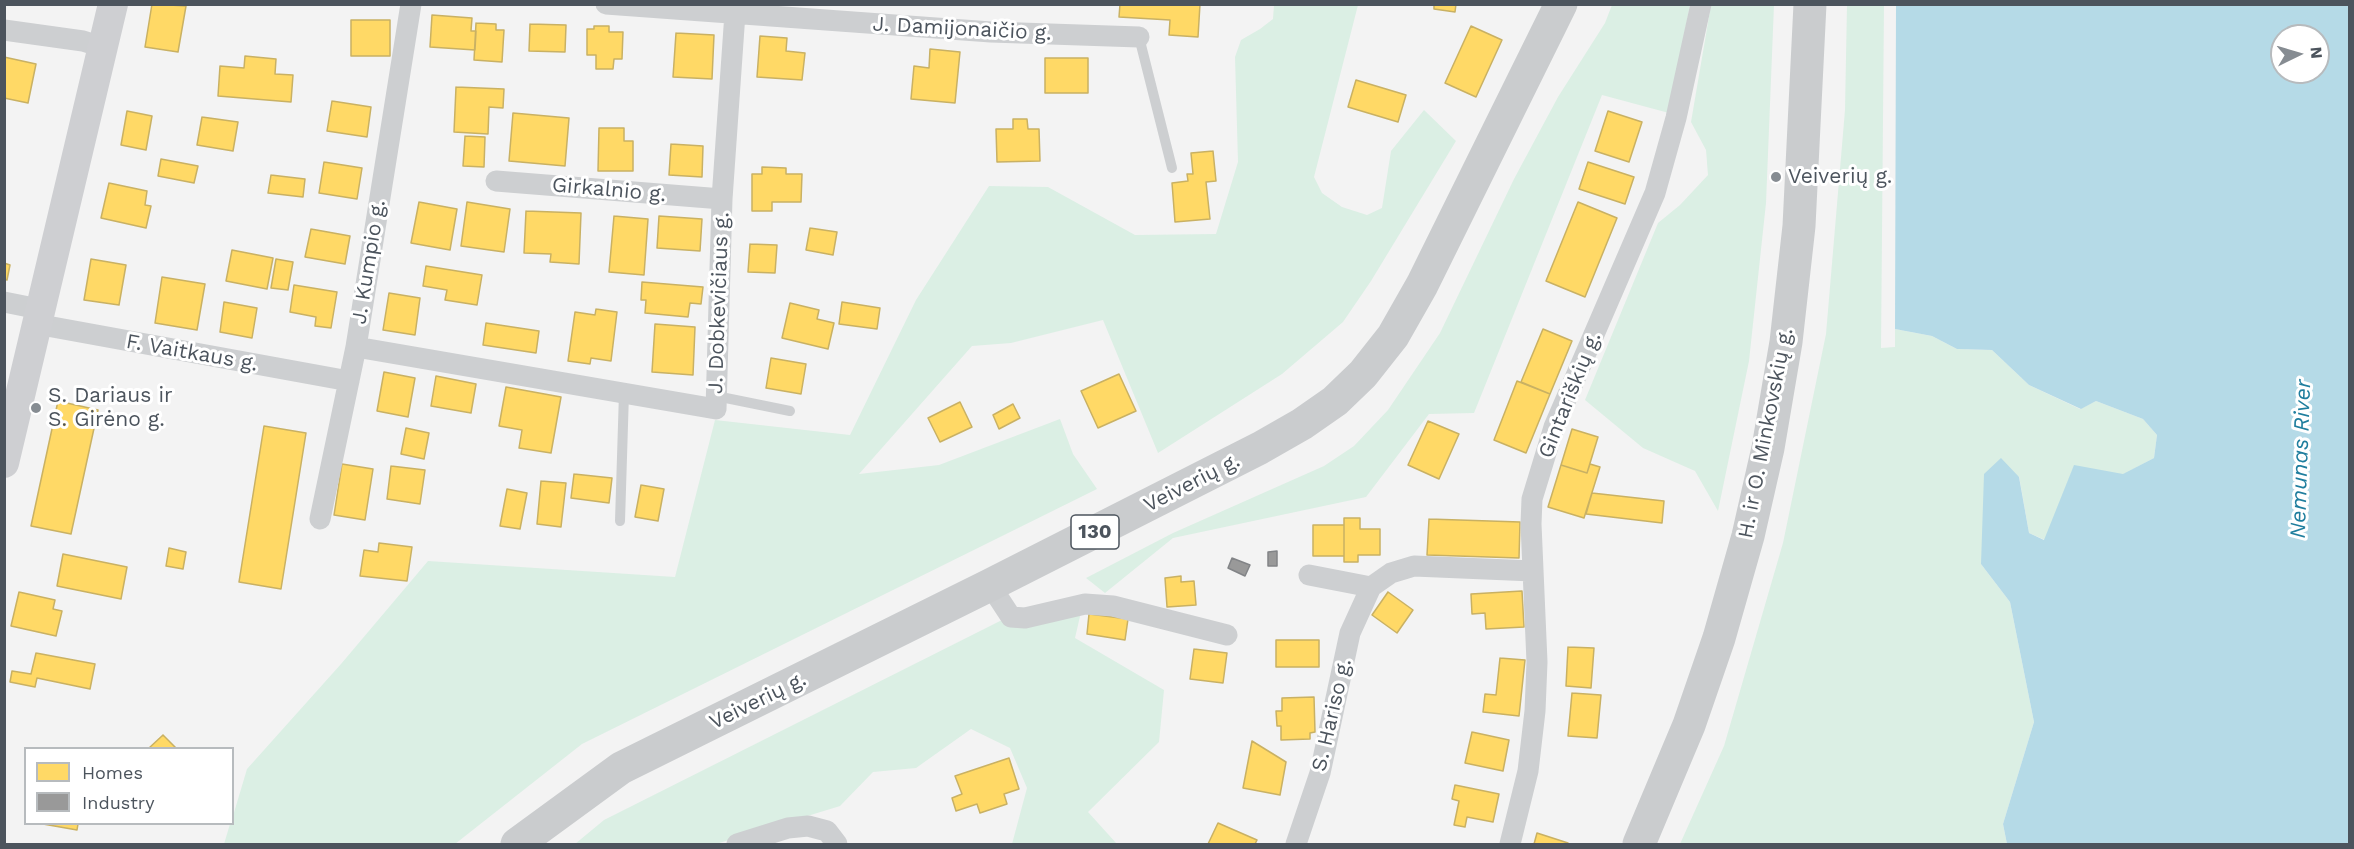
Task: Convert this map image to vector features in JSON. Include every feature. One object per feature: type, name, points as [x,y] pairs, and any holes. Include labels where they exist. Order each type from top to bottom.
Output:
[{"type":"main road","name":"Veiverių g.","points":[[517,844],[621,768],[990,585],[1294,429],[1335,401],[1363,374],[1393,336],[1422,285],[1561,4]]},
{"type":"main road","name":"H. ir O. Minkovskių g.","points":[[1639,844],[1689,725],[1719,638],[1748,536],[1768,448],[1786,342],[1799,226],[1810,4]]},
{"type":"street","points":[[4,463],[112,4]]},
{"type":"street","name":"J. Kumpio g.","points":[[320,519],[356,348],[411,4]]},
{"type":"street","name":"J. Damijonaičio g.","points":[[606,4],[735,13],[824,12],[991,32],[1139,37]]},
{"type":"street","name":"Gintariškių g.","points":[[1533,571],[1532,499],[1540,468],[1554,427],[1655,193],[1676,118],[1701,4]]},
{"type":"street","name":"J. Dobkevičiaus g.","points":[[356,348],[716,409],[722,199],[735,13]]},
{"type":"street","points":[[4,30],[84,41],[102,47]]},
{"type":"street","name":"Girkalnio g.","points":[[496,181],[722,199]]},
{"type":"street","name":"F. Vaitkaus g.","points":[[4,302],[38,316],[349,381]]},
{"type":"street","points":[[1309,575],[1371,587],[1391,573],[1414,566],[1533,571],[1535,711],[1528,771],[1509,844]]},
{"type":"street","points":[[990,585],[1011,617],[1025,618],[1085,604],[1113,606],[1227,635]]},
{"type":"street","name":"S. Hariso g.","points":[[1296,844],[1320,773],[1350,633],[1371,587]]},
{"type":"street","points":[[737,844],[788,828],[808,826],[826,831],[837,844]]},
{"type":"lane","points":[[1139,37],[1172,168]]},
{"type":"lane","points":[[620,521],[624,393]]},
{"type":"lane","points":[[716,396],[790,411]]},
{"type":"green space","points":[[1274,5],[1358,5],[1314,177],[1322,193],[1342,207],[1367,215],[1382,208],[1391,151],[1424,110],[1456,141],[1371,281],[1343,322],[1282,374],[1158,453],[1103,320],[1011,343],[972,346],[859,474],[939,465],[1060,419],[1073,454],[1097,489],[582,744],[455,844],[224,844],[230,825],[234,825],[234,813],[247,769],[341,664],[428,561],[675,577],[715,420],[850,435],[916,300],[989,186],[1048,187],[1135,235],[1216,234],[1238,162],[1235,57],[1241,40],[1273,19]]},
{"type":"green space","points":[[1612,5],[1690,5],[1669,113],[1602,95],[1474,413],[1429,414],[1366,497],[1173,538],[1105,593],[1086,578],[1173,533],[1324,466],[1354,446],[1388,410],[1440,333],[1514,179],[1558,97],[1605,23]]},
{"type":"green space","points":[[1711,5],[1774,5],[1766,203],[1749,361],[1718,511],[1695,471],[1643,448],[1585,400],[1658,223],[1680,205],[1708,175],[1706,150],[1691,122]]},
{"type":"green space","points":[[1847,5],[1884,5],[1881,348],[1895,347],[1895,329],[1932,336],[1957,349],[1992,350],[2029,385],[2080,409],[2096,401],[2143,419],[2157,435],[2154,458],[2122,475],[2074,466],[2045,540],[2029,533],[2019,476],[1981,564],[2010,602],[2034,722],[2003,824],[2007,844],[1680,844],[1724,746],[1783,543],[1826,334],[1845,110]]},
{"type":"green space","points":[[1081,612],[1075,638],[1164,690],[1159,742],[1088,812],[1117,844],[1012,844],[1027,788],[1010,748],[971,729],[916,768],[873,772],[840,806],[716,844],[575,844],[604,820],[1004,619]]},
{"type":"water","name":"Nemunas River","points":[[1896,5],[2349,5],[2349,844],[2007,844],[2003,824],[2034,722],[2010,602],[1981,564],[1984,474],[2001,458],[2019,477],[2029,533],[2044,540],[2074,465],[2123,474],[2154,458],[2157,435],[2143,419],[2096,401],[2081,409],[2029,385],[1992,350],[1957,349],[1932,336],[1895,329]]},
{"type":"building: Homes","points":[[152,4],[186,6],[178,52],[145,47]]},
{"type":"building: Homes","points":[[1120,4],[1200,4],[1198,37],[1169,35],[1170,20],[1119,17]]},
{"type":"building: Homes","points":[[1434,4],[1456,4],[1455,12],[1434,9]]},
{"type":"building: Homes","points":[[432,15],[472,18],[471,31],[476,31],[475,50],[430,47]]},
{"type":"building: Homes","points":[[351,20],[390,20],[390,56],[351,56]]},
{"type":"building: Homes","points":[[476,23],[496,24],[496,30],[504,30],[502,62],[474,60]]},
{"type":"building: Homes","points":[[530,24],[566,25],[565,52],[529,51]]},
{"type":"building: Homes","points":[[594,26],[609,26],[609,32],[623,32],[622,59],[614,59],[613,69],[596,69],[596,55],[587,55],[587,29],[594,29]]},
{"type":"building: Homes","points":[[1471,26],[1502,40],[1476,97],[1445,83]]},
{"type":"building: Homes","points":[[676,33],[714,35],[712,79],[673,77]]},
{"type":"building: Homes","points":[[760,36],[787,38],[786,51],[805,53],[802,80],[757,77]]},
{"type":"building: Homes","points":[[930,49],[960,52],[955,103],[911,99],[914,66],[929,68]]},
{"type":"building: Homes","points":[[245,56],[276,59],[275,74],[293,75],[291,102],[218,96],[220,66],[244,68]]},
{"type":"building: Homes","points":[[4,57],[36,64],[28,103],[4,98]]},
{"type":"building: Homes","points":[[1045,58],[1088,58],[1088,93],[1045,93]]},
{"type":"building: Homes","points":[[1356,80],[1406,95],[1398,122],[1348,107]]},
{"type":"building: Homes","points":[[456,87],[504,89],[503,108],[489,107],[488,134],[454,132]]},
{"type":"building: Homes","points":[[332,101],[371,107],[367,137],[327,131]]},
{"type":"building: Homes","points":[[127,111],[152,116],[146,150],[121,145]]},
{"type":"building: Homes","points":[[1608,111],[1642,122],[1629,162],[1595,151]]},
{"type":"building: Homes","points":[[513,113],[569,118],[565,166],[509,161]]},
{"type":"building: Homes","points":[[202,117],[238,122],[233,151],[197,145]]},
{"type":"building: Homes","points":[[1013,119],[1027,119],[1028,129],[1039,129],[1040,161],[997,162],[996,129],[1013,129]]},
{"type":"building: Homes","points":[[599,128],[624,128],[624,141],[633,141],[633,171],[598,171]]},
{"type":"building: Homes","points":[[465,136],[485,137],[484,167],[463,166]]},
{"type":"building: Homes","points":[[671,144],[703,146],[702,177],[669,175]]},
{"type":"building: Homes","points":[[1213,151],[1216,181],[1206,182],[1210,219],[1175,222],[1172,183],[1188,181],[1187,174],[1193,174],[1191,153]]},
{"type":"building: Homes","points":[[161,159],[198,166],[194,183],[158,176]]},
{"type":"building: Homes","points":[[324,162],[362,168],[357,199],[319,193]]},
{"type":"building: Homes","points":[[1588,162],[1634,177],[1625,204],[1579,189]]},
{"type":"building: Homes","points":[[762,167],[786,168],[786,174],[802,174],[801,202],[772,202],[772,211],[752,211],[752,174],[762,174]]},
{"type":"building: Homes","points":[[271,175],[305,179],[303,197],[268,193]]},
{"type":"building: Homes","points":[[109,183],[147,191],[145,205],[151,206],[146,228],[101,218]]},
{"type":"building: Homes","points":[[419,202],[457,209],[450,250],[411,243]]},
{"type":"building: Homes","points":[[467,202],[510,209],[504,252],[461,246]]},
{"type":"building: Homes","points":[[1578,202],[1617,218],[1585,297],[1546,281]]},
{"type":"building: Homes","points":[[526,211],[581,213],[579,264],[550,262],[551,254],[524,253]]},
{"type":"building: Homes","points":[[614,216],[648,219],[644,275],[609,272]]},
{"type":"building: Homes","points":[[659,216],[702,219],[700,251],[657,248]]},
{"type":"building: Homes","points":[[810,228],[837,232],[833,255],[806,250]]},
{"type":"building: Homes","points":[[311,229],[350,236],[345,264],[305,257]]},
{"type":"building: Homes","points":[[750,244],[777,245],[775,273],[748,272]]},
{"type":"building: Homes","points":[[232,250],[273,258],[267,289],[226,281]]},
{"type":"building: Homes","points":[[91,259],[126,265],[119,305],[84,300]]},
{"type":"building: Homes","points":[[276,259],[293,262],[288,290],[271,288]]},
{"type":"building: Homes","points":[[4,263],[10,265],[7,280],[4,279]]},
{"type":"building: Homes","points":[[426,266],[482,275],[477,305],[445,300],[447,290],[423,286]]},
{"type":"building: Homes","points":[[162,277],[205,284],[197,330],[155,323]]},
{"type":"building: Homes","points":[[642,282],[703,287],[701,304],[690,303],[688,317],[645,313],[646,300],[641,300]]},
{"type":"building: Homes","points":[[294,285],[337,292],[331,328],[315,326],[316,317],[290,312]]},
{"type":"building: Homes","points":[[389,293],[420,298],[415,335],[383,330]]},
{"type":"building: Homes","points":[[224,302],[257,308],[252,338],[220,332]]},
{"type":"building: Homes","points":[[842,302],[880,308],[877,329],[839,324]]},
{"type":"building: Homes","points":[[790,303],[819,310],[817,319],[834,323],[828,349],[782,338]]},
{"type":"building: Homes","points":[[596,309],[617,312],[611,361],[591,358],[590,364],[568,361],[575,312],[595,315]]},
{"type":"building: Homes","points":[[486,323],[539,331],[536,353],[483,345]]},
{"type":"building: Homes","points":[[655,324],[695,327],[693,375],[652,372]]},
{"type":"building: Homes","points":[[1543,329],[1572,341],[1550,394],[1521,382]]},
{"type":"building: Homes","points":[[771,358],[806,364],[801,394],[766,388]]},
{"type":"building: Homes","points":[[384,372],[415,378],[408,417],[377,411]]},
{"type":"building: Homes","points":[[1119,374],[1136,411],[1098,428],[1081,391]]},
{"type":"building: Homes","points":[[436,376],[476,384],[471,413],[431,406]]},
{"type":"building: Homes","points":[[1517,381],[1550,394],[1526,453],[1494,440]]},
{"type":"building: Homes","points":[[506,387],[561,397],[551,453],[519,448],[522,430],[499,426]]},
{"type":"building: Homes","points":[[58,401],[98,410],[71,534],[31,526]]},
{"type":"building: Homes","points":[[960,402],[972,427],[940,442],[928,418]]},
{"type":"building: Homes","points":[[1013,404],[1020,418],[999,429],[993,415]]},
{"type":"building: Homes","points":[[1428,421],[1459,434],[1439,479],[1408,465]]},
{"type":"building: Homes","points":[[264,426],[306,433],[281,589],[239,582]]},
{"type":"building: Homes","points":[[406,428],[429,433],[424,459],[401,454]]},
{"type":"building: Homes","points":[[1572,429],[1598,437],[1587,473],[1561,465]]},
{"type":"building: Homes","points":[[342,464],[373,469],[365,520],[334,515]]},
{"type":"building: Homes","points":[[1590,464],[1600,467],[1584,518],[1548,507],[1561,465],[1587,473]]},
{"type":"building: Homes","points":[[391,466],[425,470],[420,504],[387,499]]},
{"type":"building: Homes","points":[[574,474],[612,478],[609,503],[571,498]]},
{"type":"building: Homes","points":[[541,481],[566,483],[561,527],[537,524]]},
{"type":"building: Homes","points":[[641,485],[664,489],[658,521],[635,517]]},
{"type":"building: Homes","points":[[507,489],[527,493],[520,529],[500,526]]},
{"type":"building: Homes","points":[[1592,493],[1664,501],[1662,523],[1586,514]]},
{"type":"building: Homes","points":[[1344,518],[1360,518],[1360,529],[1380,529],[1380,555],[1358,555],[1358,562],[1344,562]]},
{"type":"building: Homes","points":[[1429,519],[1520,522],[1519,558],[1427,555]]},
{"type":"building: Homes","points":[[1313,525],[1344,525],[1344,556],[1313,556]]},
{"type":"building: Homes","points":[[379,543],[412,547],[407,581],[360,576],[364,550],[378,552]]},
{"type":"building: Homes","points":[[169,548],[186,552],[183,569],[166,566]]},
{"type":"building: Homes","points":[[63,554],[127,567],[121,599],[57,586]]},
{"type":"building: Homes","points":[[1181,576],[1181,582],[1194,581],[1196,605],[1167,607],[1165,578]]},
{"type":"building: Homes","points":[[1522,591],[1524,627],[1486,629],[1485,613],[1472,614],[1471,594]]},
{"type":"building: Homes","points":[[19,592],[55,600],[53,609],[62,611],[56,636],[11,626]]},
{"type":"building: Homes","points":[[1388,592],[1413,610],[1397,633],[1372,615]]},
{"type":"building: Homes","points":[[1089,614],[1128,619],[1125,640],[1087,634]]},
{"type":"building: Homes","points":[[1276,640],[1319,640],[1319,667],[1276,667]]},
{"type":"building: Homes","points":[[1568,647],[1594,648],[1591,688],[1566,686]]},
{"type":"building: Homes","points":[[1194,649],[1227,653],[1223,683],[1190,679]]},
{"type":"building: Homes","points":[[36,653],[95,664],[90,689],[37,678],[35,687],[10,682],[12,671],[31,674]]},
{"type":"building: Homes","points":[[1500,658],[1525,660],[1519,716],[1483,712],[1485,694],[1496,695]]},
{"type":"building: Homes","points":[[1572,693],[1601,695],[1597,738],[1568,736]]},
{"type":"building: Homes","points":[[1314,697],[1315,732],[1310,733],[1310,739],[1281,740],[1281,726],[1277,726],[1276,711],[1282,711],[1282,698]]},
{"type":"building: Homes","points":[[1472,732],[1509,740],[1503,771],[1465,763]]},
{"type":"building: Homes","points":[[163,735],[175,747],[150,747]]},
{"type":"building: Homes","points":[[1252,741],[1286,762],[1280,795],[1243,788]]},
{"type":"building: Homes","points":[[1009,758],[1019,789],[1004,794],[1007,804],[980,813],[977,804],[956,811],[952,798],[962,794],[955,776]]},
{"type":"building: Homes","points":[[1455,785],[1499,794],[1493,822],[1467,817],[1465,827],[1454,825],[1459,801],[1452,799]]},
{"type":"building: Homes","points":[[1218,823],[1257,840],[1255,844],[1208,844]]},
{"type":"building: Homes","points":[[49,825],[78,825],[77,830]]},
{"type":"building: Homes","points":[[1537,833],[1568,843],[1568,844],[1534,844]]},
{"type":"building: Industry","points":[[1277,551],[1277,566],[1268,566],[1268,552]]},
{"type":"building: Industry","points":[[1232,558],[1250,565],[1245,576],[1228,568]]},
{"type":"place","name":"Veiverių g.","points":[[1776,177]]},
{"type":"place","name":"S. Dariaus ir S. Girėno g.","points":[[36,408]]}]
